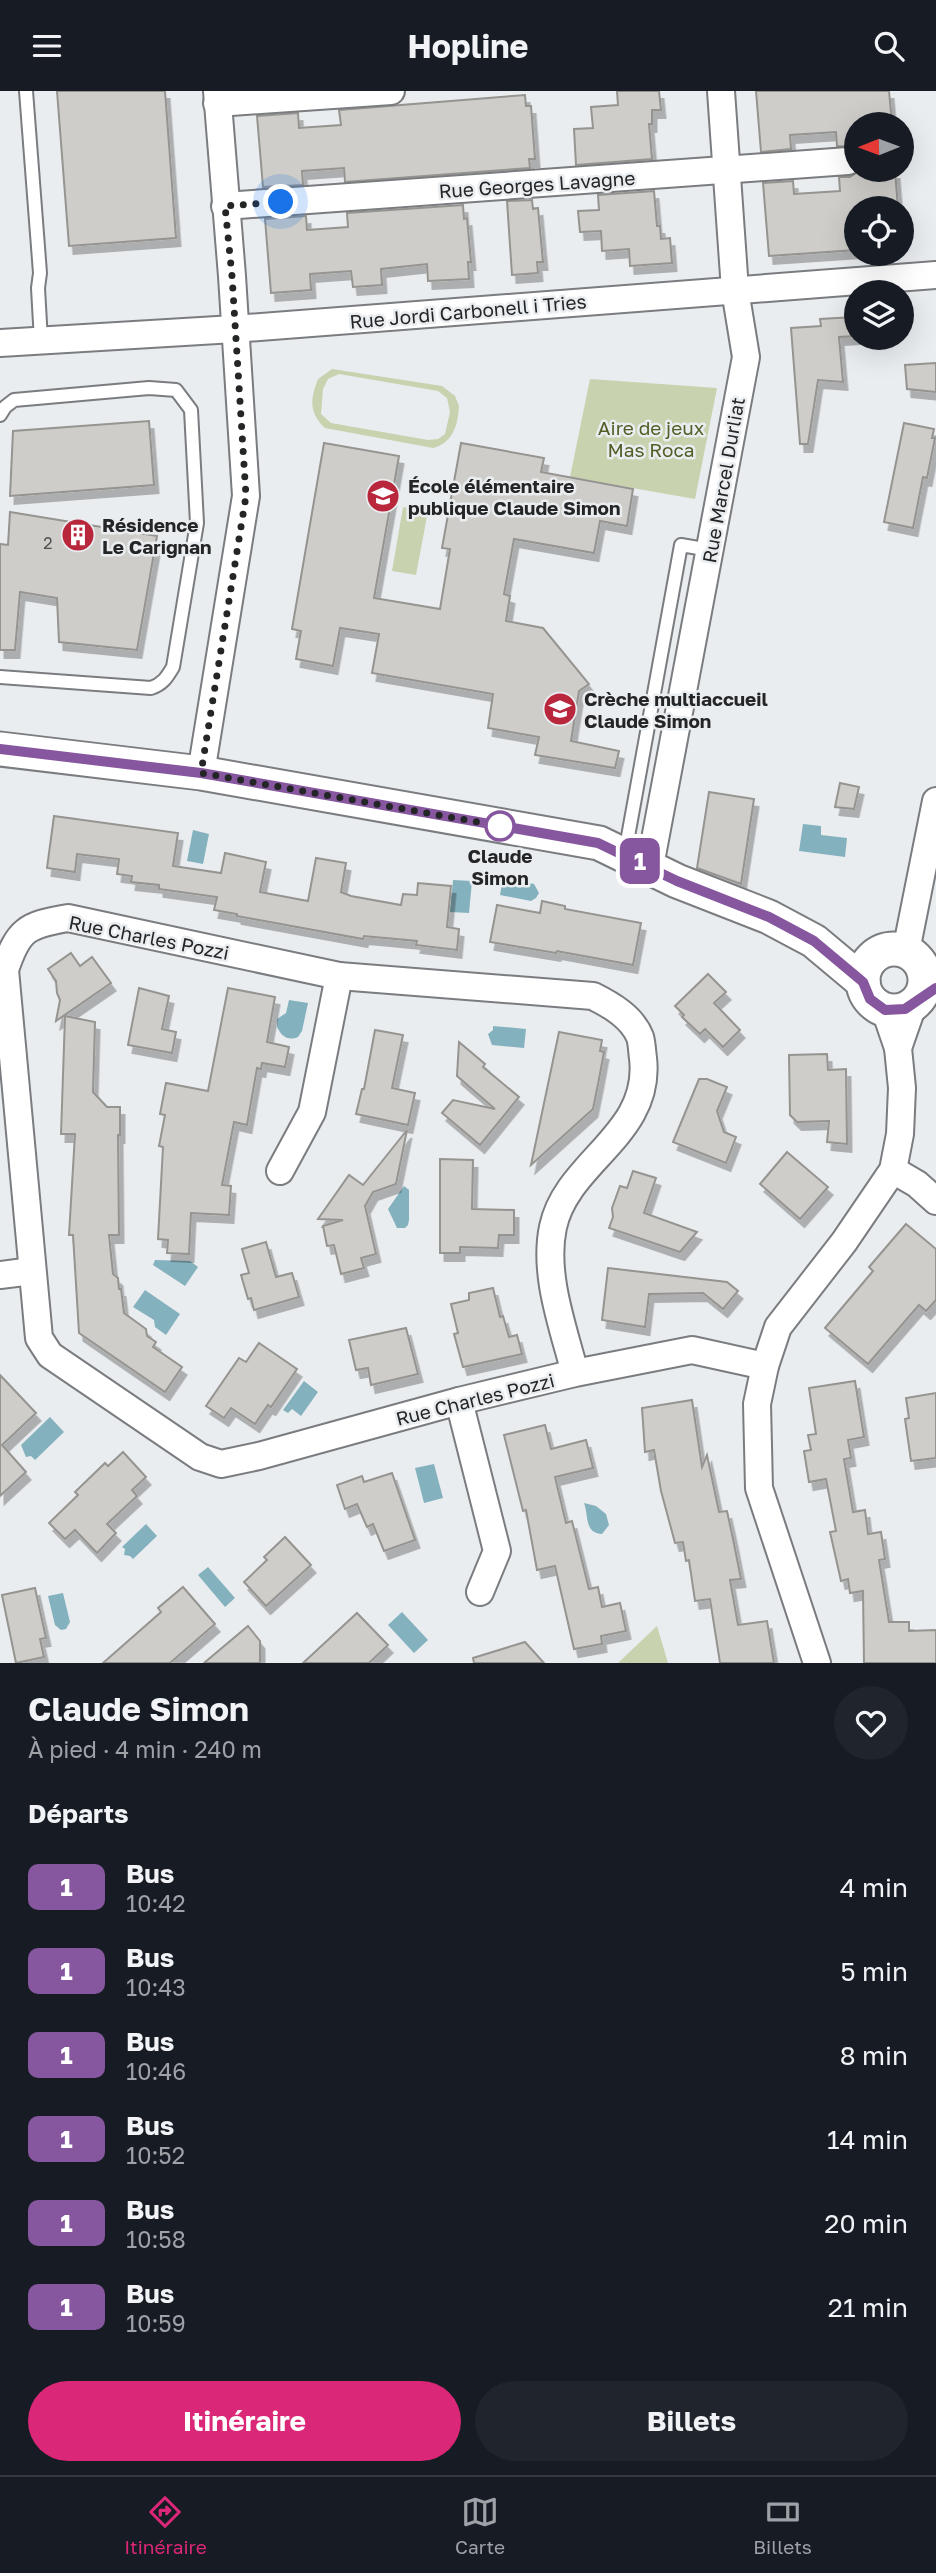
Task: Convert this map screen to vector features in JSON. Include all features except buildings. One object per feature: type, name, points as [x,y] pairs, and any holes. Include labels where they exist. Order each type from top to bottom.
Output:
[{"type":"street","points":[[201,773],[246,496],[217,97],[391,91]]},
{"type":"street","name":"Rue Marcel Durliat","points":[[637,860],[711,550],[746,357],[735,290],[720,91]]},
{"type":"street","name":"Rue Georges Lavagne","points":[[225,206],[844,161]]},
{"type":"street","name":"Rue Jordi Carbonell i Tries","points":[[0,343],[234,330],[936,275]]},
{"type":"street","points":[[0,749],[201,773],[598,843],[677,881],[769,917],[814,941],[906,980]]},
{"type":"street","points":[[817,1663],[759,1488],[757,1404],[765,1366],[778,1327],[844,1242],[893,1170],[900,1134],[902,1088],[898,1048],[906,980],[936,801]]},
{"type":"street","name":"Rue Charles Pozzi","points":[[575,1373],[550,1265],[553,1228],[562,1199],[628,1121],[641,1093],[643,1065],[640,1037],[618,1009],[593,996],[339,976],[68,918],[37,924],[14,942],[5,970],[39,1338],[50,1355],[200,1457],[221,1464],[259,1456],[459,1401],[575,1373],[692,1350],[765,1366]]},
{"type":"street","points":[[280,1171],[312,1112],[339,976]]},
{"type":"street","points":[[893,1170],[917,1184],[936,1201]]},
{"type":"street","points":[[0,1275],[32,1271]]},
{"type":"street","points":[[459,1401],[497,1551],[480,1592]]},
{"type":"lane","points":[[26,91],[40,273],[38,288],[41,341]]},
{"type":"lane","points":[[0,415],[14,400],[149,388],[176,390],[191,410],[197,523],[173,667],[167,678],[151,688],[0,677]]},
{"type":"green space","points":[[332,369],[442,386],[455,396],[459,406],[456,426],[450,438],[433,448],[325,428],[316,417],[313,405],[313,393],[318,379]],"holes":[[[339,374],[438,391],[447,398],[450,412],[445,434],[438,439],[428,440],[331,423],[321,414],[323,389],[328,379]]]},
{"type":"green space","name":"Aire de jeux Mas Roca","points":[[590,379],[717,388],[695,499],[570,477]]},
{"type":"green space","points":[[403,507],[428,511],[416,575],[392,571]]},
{"type":"green space","points":[[657,1626],[668,1663],[618,1663]]},
{"type":"water","points":[[803,824],[821,826],[821,835],[847,838],[845,857],[799,851]]},
{"type":"water","points":[[193,830],[209,834],[203,864],[187,861]]},
{"type":"water","points":[[503,878],[534,884],[539,893],[531,901],[500,895]]},
{"type":"water","points":[[453,880],[472,881],[469,913],[450,912]]},
{"type":"water","points":[[289,1000],[308,1003],[302,1031],[298,1037],[291,1039],[283,1036],[277,1027],[277,1019],[286,1013]]},
{"type":"water","points":[[493,1026],[526,1029],[524,1048],[492,1045],[488,1034],[493,1030]]},
{"type":"water","points":[[404,1186],[409,1190],[409,1220],[405,1228],[397,1228],[388,1209]]},
{"type":"water","points":[[155,1260],[190,1261],[198,1267],[185,1286],[153,1265]]},
{"type":"water","points":[[145,1290],[180,1314],[166,1335],[155,1327],[154,1320],[133,1307]]},
{"type":"water","points":[[304,1381],[318,1392],[301,1416],[292,1409],[288,1413],[283,1410]]},
{"type":"water","points":[[50,1417],[64,1432],[35,1460],[31,1456],[26,1457],[21,1445]]},
{"type":"water","points":[[434,1464],[443,1498],[424,1503],[415,1468]]},
{"type":"water","points":[[584,1503],[596,1506],[606,1514],[609,1525],[602,1534],[592,1531]]},
{"type":"water","points":[[146,1524],[157,1536],[133,1559],[124,1555],[125,1549],[122,1547]]},
{"type":"water","points":[[208,1567],[235,1598],[225,1607],[198,1575]]},
{"type":"water","points":[[63,1593],[70,1622],[66,1629],[61,1630],[55,1625],[48,1596]]},
{"type":"water","points":[[402,1612],[428,1640],[414,1653],[388,1625]]},
{"type":"bus line","name":"1","points":[[0,749],[201,773],[598,843],[677,881],[769,917],[814,941],[863,982],[870,999],[885,1010],[905,1009],[936,988]]},
{"type":"place","name":"École élémentaire publique Claude Simon","points":[[383,496]]},
{"type":"place","name":"Résidence Le Carignan","points":[[78,535]]},
{"type":"place","name":"Crèche multiaccueil Claude Simon","points":[[560,709]]},
{"type":"place","name":"Claude Simon","points":[[500,826]]},
{"type":"route","points":[[281,202],[225,206],[246,496],[201,773],[500,826]]}]
